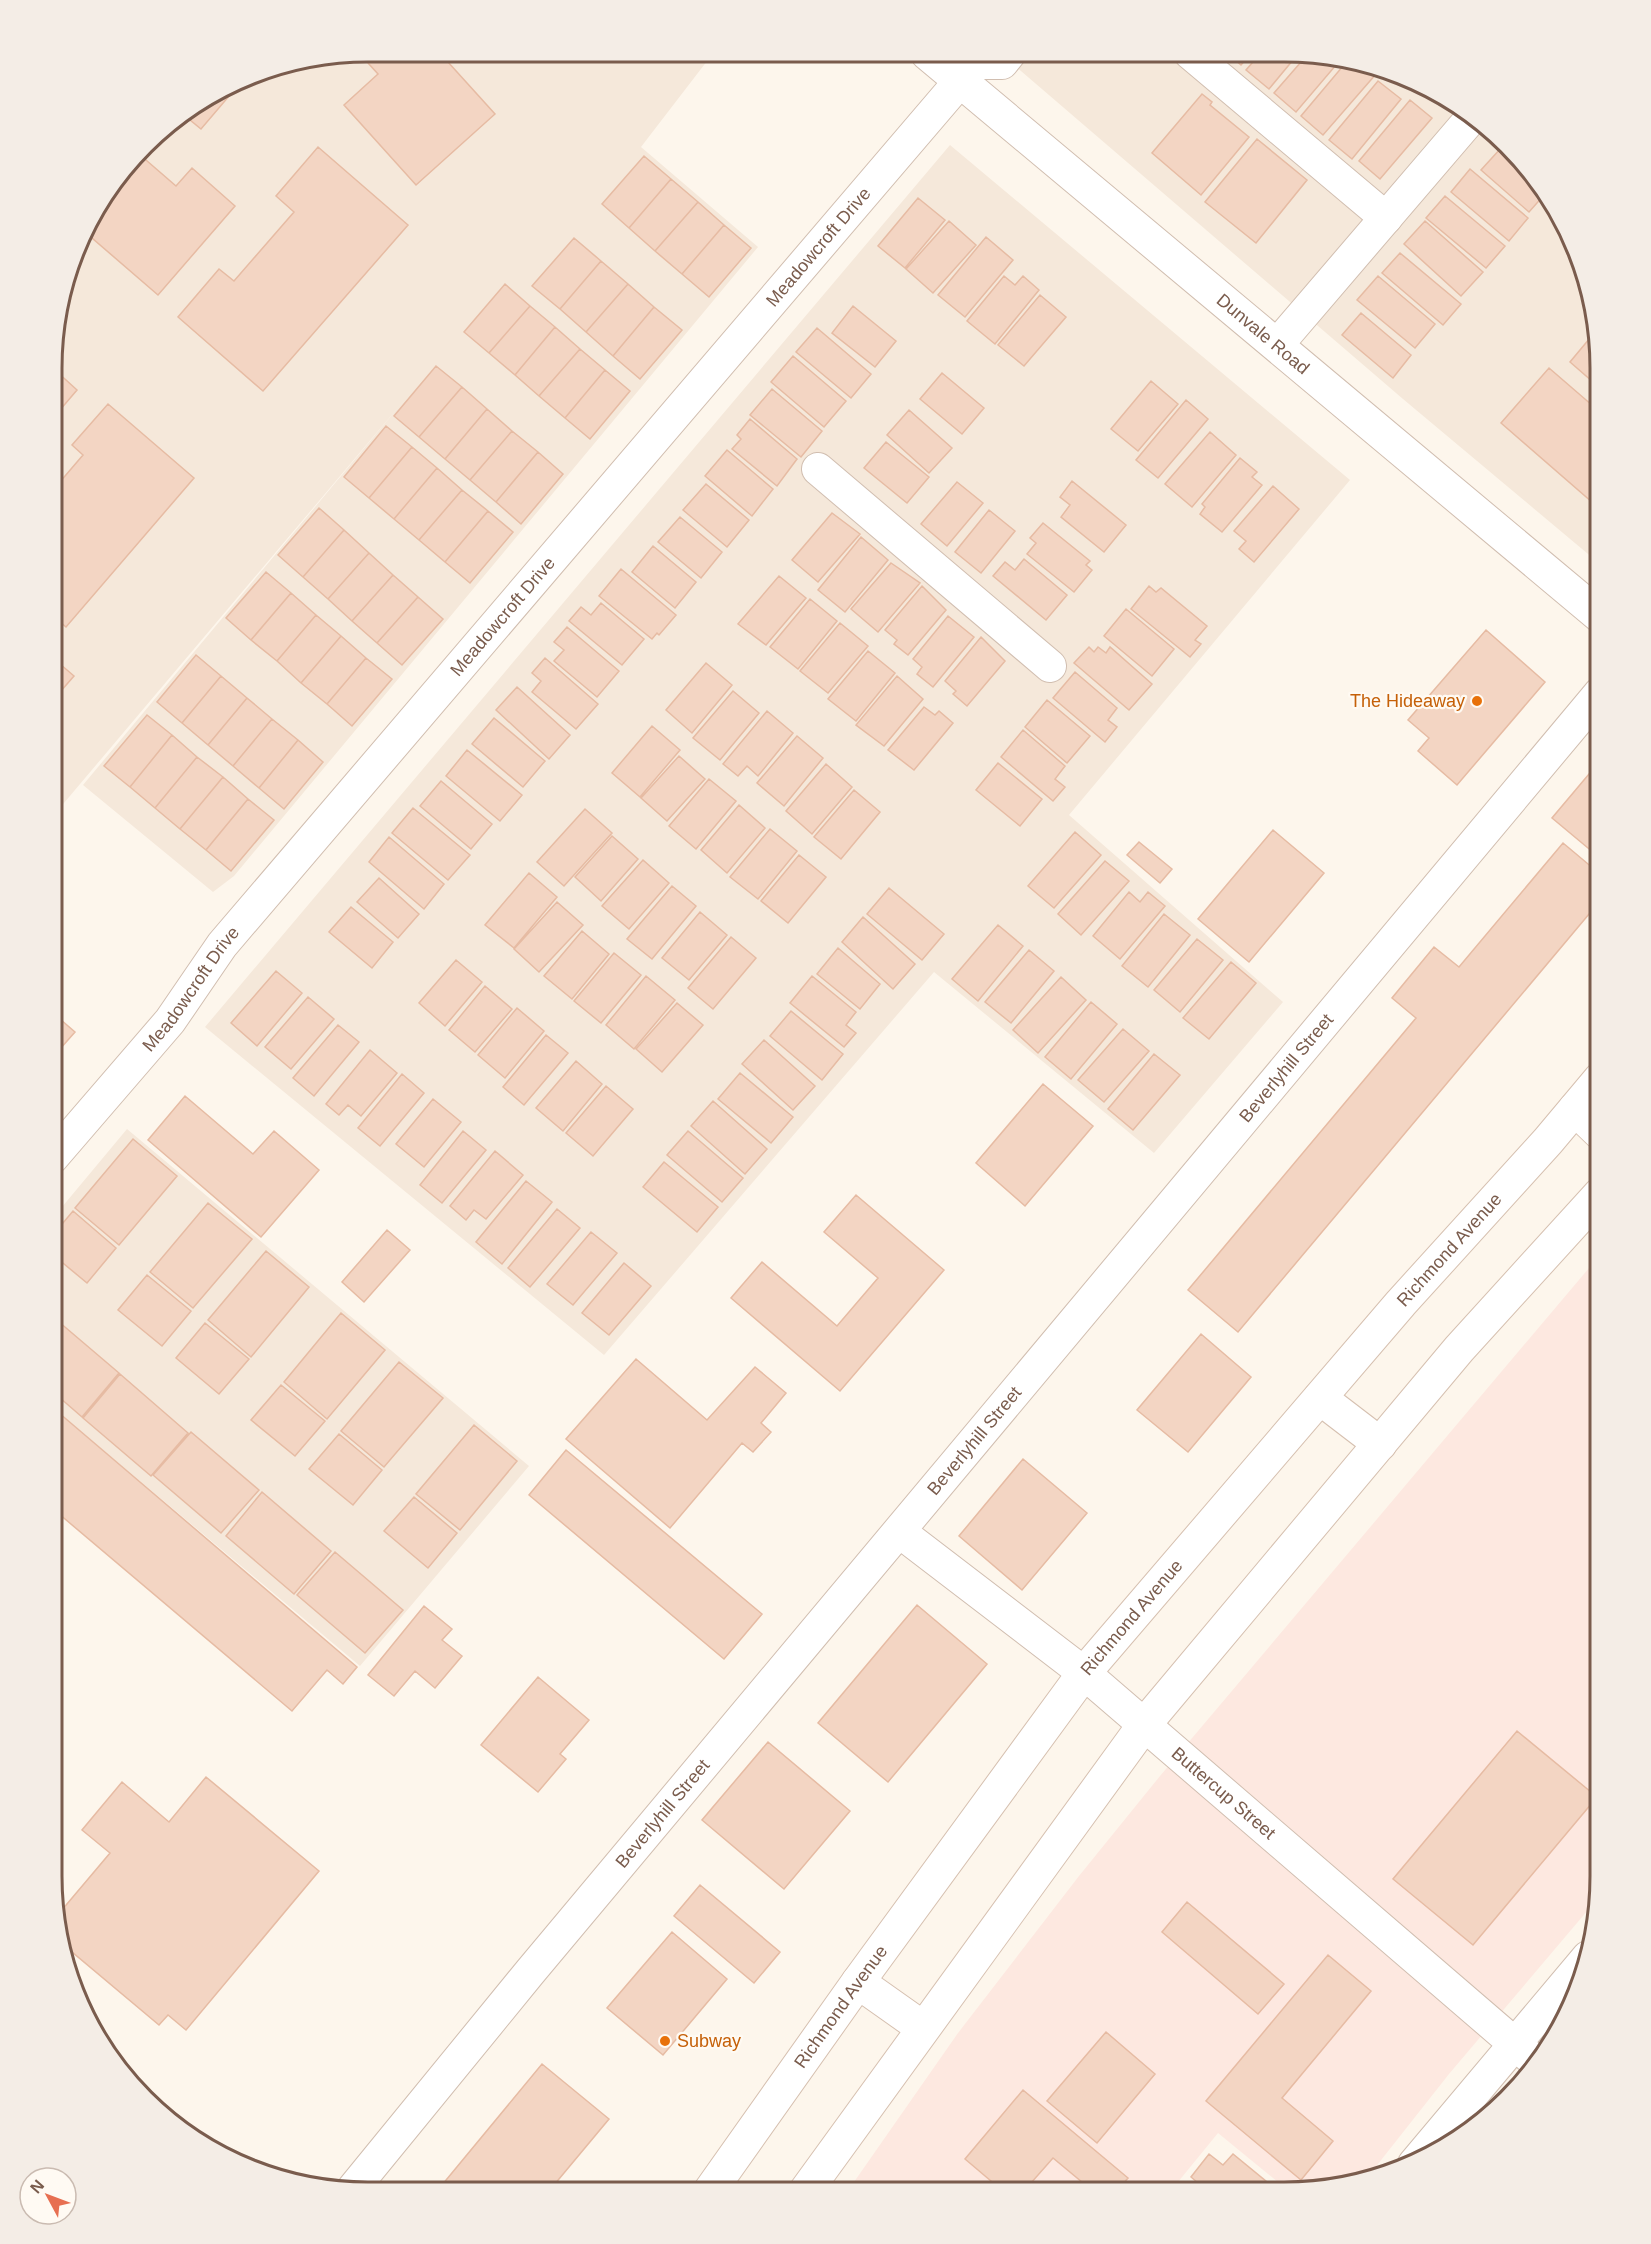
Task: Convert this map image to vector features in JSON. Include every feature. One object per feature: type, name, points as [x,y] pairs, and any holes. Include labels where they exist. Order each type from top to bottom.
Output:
[{"type":"main road","name":"Dunvale Road","points":[[970,65],[1277,345],[1590,608]]},
{"type":"main road","name":"Richmond Avenue","points":[[716,2182],[858,1982],[1084,1673],[1320,1398],[1590,1091]]},
{"type":"main road","points":[[1575,1109],[1590,1123]]},
{"type":"main road","points":[[812,2182],[1144,1725],[1459,1349],[1590,1205]]},
{"type":"main road","points":[[1320,1398],[1380,1444]]},
{"type":"main road","points":[[858,1982],[923,2028]]},
{"type":"street","points":[[970,65],[1003,62]]},
{"type":"street","points":[[1201,62],[1386,218]]},
{"type":"street","name":"Meadowcroft Drive","points":[[62,1146],[170,1021],[222,945],[970,65]]},
{"type":"street","points":[[1277,345],[1467,123]]},
{"type":"street","points":[[818,469],[1050,666]]},
{"type":"street","name":"Beverlyhill Street","points":[[359,2182],[524,1979],[1590,705]]},
{"type":"street","name":"Buttercup Street","points":[[900,1532],[1084,1673],[1526,2054]]},
{"type":"street","points":[[1436,2143],[1526,2054],[1568,1988]]},
{"type":"shaded area","points":[[347,62],[706,62],[641,147],[758,247],[234,876],[213,892],[83,785],[406,398],[62,805],[62,347],[64,327],[72,288],[93,232],[113,197],[137,166],[166,137],[214,102],[250,85],[307,67]]},
{"type":"shaded area","points":[[1010,62],[1304,62],[1344,67],[1382,78],[1419,93],[1454,113],[1485,137],[1514,166],[1549,214],[1566,250],[1584,307],[1590,367],[1590,556],[1403,399]]},
{"type":"shaded area","points":[[950,145],[1350,480],[1069,815],[1283,1002],[1154,1153],[934,972],[604,1355],[205,1027]]},
{"type":"shaded area","points":[[127,1129],[529,1466],[360,1666],[62,1415],[62,1207]]},
{"type":"shaded area","points":[[1590,1267],[1590,1877],[1588,1910],[1449,2074],[1375,2168],[1324,2180],[1278,2182],[1218,2133],[1178,2182],[854,2182],[958,2033],[1079,1876],[1160,1776]]},
{"type":"building","points":[[367,62],[448,62],[495,114],[416,185],[344,105],[378,74]]},
{"type":"building","points":[[1253,62],[1291,62],[1269,89],[1246,70]]},
{"type":"building","points":[[1301,62],[1335,66],[1296,112],[1274,93]]},
{"type":"building","points":[[1342,67],[1375,76],[1323,135],[1301,116]]},
{"type":"building","points":[[1378,81],[1401,99],[1352,159],[1329,140]]},
{"type":"building","points":[[231,93],[201,129],[189,119]]},
{"type":"building","points":[[1202,94],[1212,102],[1210,105],[1249,137],[1201,195],[1152,153]]},
{"type":"building","points":[[1410,100],[1432,118],[1380,179],[1359,161]]},
{"type":"building","points":[[1257,139],[1307,180],[1256,243],[1205,202]]},
{"type":"building","points":[[318,147],[408,225],[263,391],[178,317],[219,269],[234,281],[294,212],[276,196]]},
{"type":"building","points":[[1499,150],[1540,200],[1529,212],[1481,170]]},
{"type":"building","points":[[644,156],[671,179],[629,228],[602,204]]},
{"type":"building","points":[[144,158],[176,186],[192,168],[235,206],[158,295],[91,237],[113,197]]},
{"type":"building","points":[[1470,169],[1528,218],[1509,241],[1451,192]]},
{"type":"building","points":[[671,179],[698,202],[655,251],[629,228]]},
{"type":"building","points":[[1445,196],[1505,246],[1486,268],[1426,218]]},
{"type":"building","points":[[918,198],[945,220],[905,268],[878,246]]},
{"type":"building","points":[[698,202],[724,225],[682,274],[655,251]]},
{"type":"building","points":[[949,221],[976,245],[933,293],[906,269]]},
{"type":"building","points":[[1425,221],[1483,272],[1461,296],[1404,244]]},
{"type":"building","points":[[724,225],[751,248],[709,297],[682,274]]},
{"type":"building","points":[[986,237],[1013,260],[965,317],[938,295]]},
{"type":"building","points":[[574,238],[601,261],[560,309],[532,286]]},
{"type":"building","points":[[1400,253],[1461,304],[1443,325],[1382,273]]},
{"type":"building","points":[[601,261],[628,284],[586,332],[560,309]]},
{"type":"building","points":[[1004,276],[1015,285],[1023,276],[1039,290],[995,344],[967,321]]},
{"type":"building","points":[[1378,276],[1435,324],[1415,348],[1357,300]]},
{"type":"building","points":[[505,284],[530,306],[489,353],[464,332]]},
{"type":"building","points":[[628,284],[654,307],[613,356],[586,332]]},
{"type":"building","points":[[1040,295],[1066,317],[1024,366],[998,345]]},
{"type":"building","points":[[530,306],[555,327],[515,375],[489,353]]},
{"type":"building","points":[[853,306],[896,341],[875,367],[832,333]]},
{"type":"building","points":[[654,307],[682,330],[640,379],[613,356]]},
{"type":"building","points":[[1361,313],[1411,355],[1393,378],[1342,335]]},
{"type":"building","points":[[555,327],[580,349],[539,396],[515,375]]},
{"type":"building","points":[[817,328],[871,374],[851,398],[796,352]]},
{"type":"building","points":[[1588,340],[1590,379],[1570,362]]},
{"type":"building","points":[[580,349],[605,370],[565,418],[539,396]]},
{"type":"building","points":[[793,356],[846,401],[824,427],[771,382]]},
{"type":"building","points":[[436,366],[462,387],[419,437],[394,416]]},
{"type":"building","points":[[1549,368],[1590,403],[1590,500],[1501,423]]},
{"type":"building","points":[[605,370],[630,391],[590,439],[565,418]]},
{"type":"building","points":[[942,373],[984,408],[962,434],[920,399]]},
{"type":"building","points":[[62,376],[77,390],[62,408]]},
{"type":"building","points":[[1151,381],[1178,404],[1138,451],[1111,429]]},
{"type":"building","points":[[462,387],[487,409],[445,459],[419,437]]},
{"type":"building","points":[[772,389],[822,431],[801,457],[750,415]]},
{"type":"building","points":[[1186,400],[1208,419],[1158,478],[1136,460]]},
{"type":"building","points":[[108,404],[194,478],[66,627],[62,624],[62,480],[83,455],[72,445]]},
{"type":"building","points":[[487,409],[512,431],[470,480],[445,459]]},
{"type":"building","points":[[909,410],[952,448],[929,473],[887,435]]},
{"type":"building","points":[[750,419],[797,459],[777,486],[732,449],[741,439],[737,435]]},
{"type":"building","points":[[386,426],[412,447],[369,498],[344,477]]},
{"type":"building","points":[[512,431],[538,452],[496,502],[470,480]]},
{"type":"building","points":[[1210,432],[1236,455],[1192,507],[1165,484]]},
{"type":"building","points":[[886,442],[929,477],[907,503],[864,468]]},
{"type":"building","points":[[412,447],[437,468],[394,519],[369,498]]},
{"type":"building","points":[[727,450],[773,489],[752,516],[705,476]]},
{"type":"building","points":[[538,452],[563,474],[521,524],[496,502]]},
{"type":"building","points":[[1240,458],[1257,472],[1252,477],[1262,485],[1222,532],[1200,514],[1205,507],[1202,504]]},
{"type":"building","points":[[437,468],[462,490],[419,540],[394,519]]},
{"type":"building","points":[[1072,481],[1126,525],[1104,552],[1061,517],[1070,505],[1060,497]]},
{"type":"building","points":[[957,482],[983,503],[947,546],[921,524]]},
{"type":"building","points":[[706,484],[749,520],[727,547],[683,510]]},
{"type":"building","points":[[1273,486],[1299,509],[1254,562],[1239,549],[1246,541],[1234,531]]},
{"type":"building","points":[[462,490],[488,511],[445,562],[419,540]]},
{"type":"building","points":[[319,508],[344,530],[303,577],[278,555]]},
{"type":"building","points":[[989,510],[1015,531],[981,573],[955,552]]},
{"type":"building","points":[[488,511],[513,532],[470,583],[445,562]]},
{"type":"building","points":[[832,513],[860,534],[818,582],[792,560]]},
{"type":"building","points":[[680,517],[722,552],[701,578],[658,542]]},
{"type":"building","points":[[1043,523],[1090,561],[1086,565],[1092,570],[1074,592],[1027,554],[1036,543],[1030,538]]},
{"type":"building","points":[[344,530],[369,553],[328,599],[303,577]]},
{"type":"building","points":[[861,537],[888,560],[845,612],[818,590]]},
{"type":"building","points":[[653,546],[696,582],[675,608],[632,572]]},
{"type":"building","points":[[369,553],[393,575],[352,621],[328,599]]},
{"type":"building","points":[[1024,559],[1067,595],[1046,620],[993,576],[1005,562],[1015,570]]},
{"type":"building","points":[[891,563],[920,583],[878,632],[851,609]]},
{"type":"building","points":[[621,569],[676,615],[659,635],[657,633],[652,639],[599,596]]},
{"type":"building","points":[[266,572],[291,593],[251,640],[226,618]]},
{"type":"building","points":[[393,575],[418,597],[377,643],[352,621]]},
{"type":"building","points":[[779,576],[806,598],[766,645],[738,624]]},
{"type":"building","points":[[922,586],[946,610],[908,655],[894,644],[897,640],[885,630]]},
{"type":"building","points":[[1149,586],[1156,592],[1161,588],[1207,626],[1195,640],[1201,644],[1190,657],[1131,609]]},
{"type":"building","points":[[291,593],[316,615],[277,661],[251,640]]},
{"type":"building","points":[[418,597],[443,619],[402,665],[377,643]]},
{"type":"building","points":[[810,599],[837,621],[798,669],[770,647]]},
{"type":"building","points":[[601,603],[644,639],[622,665],[569,621],[581,607],[591,615]]},
{"type":"building","points":[[1126,609],[1174,649],[1152,676],[1104,636]]},
{"type":"building","points":[[316,615],[341,636],[301,683],[277,661]]},
{"type":"building","points":[[948,616],[974,637],[933,687],[917,674],[922,667],[913,659]]},
{"type":"building","points":[[840,623],[868,646],[828,693],[800,671]]},
{"type":"building","points":[[567,627],[619,671],[597,697],[554,661],[564,650],[554,642]]},
{"type":"building","name":"The Hideaway","points":[[1486,630],[1545,682],[1457,785],[1418,751],[1429,738],[1408,720]]},
{"type":"building","points":[[341,636],[366,658],[327,704],[301,683]]},
{"type":"building","points":[[981,637],[1005,661],[967,706],[953,694],[956,691],[945,681]]},
{"type":"building","points":[[1089,647],[1094,652],[1098,647],[1106,653],[1110,647],[1152,684],[1129,710],[1074,663]]},
{"type":"building","points":[[868,651],[895,673],[856,721],[828,699]]},
{"type":"building","points":[[196,655],[221,676],[182,723],[157,702]]},
{"type":"building","points":[[366,658],[392,679],[352,726],[327,704]]},
{"type":"building","points":[[545,658],[598,704],[576,729],[532,692],[541,681],[532,673]]},
{"type":"building","points":[[706,663],[732,685],[692,733],[666,710]]},
{"type":"building","points":[[62,666],[74,676],[62,690]]},
{"type":"building","points":[[1075,672],[1117,708],[1108,720],[1117,727],[1105,742],[1053,698]]},
{"type":"building","points":[[221,676],[247,698],[208,745],[182,723]]},
{"type":"building","points":[[897,676],[923,699],[884,746],[856,725]]},
{"type":"building","points":[[517,687],[570,735],[549,759],[496,710]]},
{"type":"building","points":[[733,691],[759,713],[720,760],[693,738]]},
{"type":"building","points":[[247,698],[272,719],[233,766],[208,745]]},
{"type":"building","points":[[1047,700],[1090,736],[1067,763],[1025,727]]},
{"type":"building","points":[[924,707],[935,715],[939,711],[953,723],[914,770],[888,750]]},
{"type":"building","points":[[767,711],[793,733],[758,776],[747,766],[738,776],[723,764]]},
{"type":"building","points":[[147,715],[172,735],[130,787],[104,766]]},
{"type":"building","points":[[494,718],[545,761],[523,787],[472,744]]},
{"type":"building","points":[[272,719],[298,740],[259,788],[233,766]]},
{"type":"building","points":[[652,726],[680,750],[640,797],[612,773]]},
{"type":"building","points":[[1023,730],[1065,766],[1055,779],[1065,787],[1053,801],[1001,757]]},
{"type":"building","points":[[172,735],[197,757],[155,808],[130,787]]},
{"type":"building","points":[[797,736],[823,758],[784,806],[757,783]]},
{"type":"building","points":[[298,740],[323,762],[284,809],[259,788]]},
{"type":"building","points":[[467,750],[522,795],[500,821],[446,776]]},
{"type":"building","points":[[679,756],[705,779],[667,821],[641,798]]},
{"type":"building","points":[[197,757],[223,777],[180,829],[155,808]]},
{"type":"building","points":[[998,763],[1042,799],[1020,826],[976,790]]},
{"type":"building","points":[[826,764],[852,787],[812,834],[786,811]]},
{"type":"building","points":[[1590,773],[1590,850],[1552,818]]},
{"type":"building","points":[[223,777],[248,799],[206,850],[180,829]]},
{"type":"building","points":[[709,779],[736,801],[696,849],[669,826]]},
{"type":"building","points":[[441,781],[492,824],[471,849],[420,806]]},
{"type":"building","points":[[854,790],[880,812],[841,859],[814,837]]},
{"type":"building","points":[[248,799],[274,820],[231,871],[206,850]]},
{"type":"building","points":[[739,805],[765,828],[727,873],[701,850]]},
{"type":"building","points":[[413,808],[470,855],[448,880],[392,833]]},
{"type":"building","points":[[585,809],[612,833],[564,886],[537,862]]},
{"type":"building","points":[[770,829],[797,851],[758,899],[730,877]]},
{"type":"building","points":[[1273,830],[1324,873],[1249,962],[1198,919]]},
{"type":"building","points":[[1075,832],[1101,855],[1054,908],[1028,886]]},
{"type":"building","points":[[612,836],[638,859],[601,901],[575,877]]},
{"type":"building","points":[[389,837],[444,884],[424,909],[369,862]]},
{"type":"building","points":[[1139,842],[1172,869],[1160,883],[1127,855]]},
{"type":"building","points":[[1563,843],[1590,866],[1590,913],[1238,1332],[1188,1290],[1416,1018],[1392,998],[1434,947],[1459,967]]},
{"type":"building","points":[[799,855],[826,877],[788,923],[761,901]]},
{"type":"building","points":[[643,860],[669,883],[629,929],[602,906]]},
{"type":"building","points":[[1105,861],[1129,881],[1081,935],[1058,914]]},
{"type":"building","points":[[529,873],[557,897],[514,948],[485,925]]},
{"type":"building","points":[[379,878],[419,914],[398,938],[357,902]]},
{"type":"building","points":[[672,886],[696,906],[652,959],[627,939]]},
{"type":"building","points":[[889,888],[944,934],[922,960],[867,914]]},
{"type":"building","points":[[1129,892],[1140,902],[1148,892],[1165,906],[1120,959],[1093,936]]},
{"type":"building","points":[[557,902],[583,925],[539,972],[514,949]]},
{"type":"building","points":[[351,907],[393,942],[372,968],[329,932]]},
{"type":"building","points":[[700,912],[727,935],[689,980],[662,958]]},
{"type":"building","points":[[1164,914],[1190,935],[1148,987],[1122,966]]},
{"type":"building","points":[[863,917],[915,964],[893,989],[842,942]]},
{"type":"building","points":[[998,925],[1023,946],[978,1001],[952,979]]},
{"type":"building","points":[[582,931],[609,954],[572,999],[544,976]]},
{"type":"building","points":[[731,937],[756,958],[713,1009],[688,988]]},
{"type":"building","points":[[1197,939],[1223,960],[1180,1012],[1154,990]]},
{"type":"building","points":[[838,948],[880,984],[860,1009],[817,974]]},
{"type":"building","points":[[1029,950],[1054,971],[1011,1023],[985,1002]]},
{"type":"building","points":[[614,953],[641,975],[601,1023],[574,1001]]},
{"type":"building","points":[[456,960],[482,982],[445,1026],[419,1003]]},
{"type":"building","points":[[1231,962],[1256,983],[1209,1039],[1183,1018]]},
{"type":"building","points":[[276,971],[302,993],[257,1046],[231,1023]]},
{"type":"building","points":[[646,976],[675,1000],[634,1049],[606,1025]]},
{"type":"building","points":[[812,976],[856,1012],[846,1025],[856,1033],[844,1047],[790,1003]]},
{"type":"building","points":[[1061,977],[1086,1000],[1038,1053],[1013,1030]]},
{"type":"building","points":[[485,986],[512,1009],[475,1052],[449,1030]]},
{"type":"building","points":[[308,997],[334,1019],[291,1069],[265,1047]]},
{"type":"building","points":[[1091,1002],[1117,1024],[1071,1079],[1045,1057]]},
{"type":"building","points":[[677,1003],[703,1025],[662,1072],[636,1049]]},
{"type":"building","points":[[517,1008],[544,1031],[505,1078],[478,1055]]},
{"type":"building","points":[[791,1011],[843,1054],[822,1080],[770,1036]]},
{"type":"building","points":[[62,1021],[75,1032],[62,1047]]},
{"type":"building","points":[[338,1025],[359,1042],[314,1096],[293,1078]]},
{"type":"building","points":[[1123,1029],[1149,1051],[1104,1102],[1078,1080]]},
{"type":"building","points":[[546,1035],[568,1053],[524,1105],[503,1087]]},
{"type":"building","points":[[764,1040],[815,1086],[793,1110],[742,1064]]},
{"type":"building","points":[[370,1050],[397,1073],[361,1116],[348,1105],[339,1115],[326,1104]]},
{"type":"building","points":[[1154,1054],[1180,1075],[1133,1130],[1108,1109]]},
{"type":"building","points":[[576,1061],[602,1084],[563,1131],[536,1108]]},
{"type":"building","points":[[740,1073],[793,1117],[771,1143],[718,1099]]},
{"type":"building","points":[[402,1074],[424,1093],[380,1146],[358,1128]]},
{"type":"building","points":[[1043,1084],[1093,1126],[1025,1206],[976,1163]]},
{"type":"building","points":[[606,1086],[633,1109],[593,1156],[566,1133]]},
{"type":"building","points":[[185,1096],[253,1154],[274,1131],[319,1170],[261,1237],[148,1140]]},
{"type":"building","points":[[433,1099],[461,1122],[424,1167],[396,1144]]},
{"type":"building","points":[[713,1101],[767,1149],[745,1174],[691,1126]]},
{"type":"building","points":[[463,1131],[486,1150],[442,1203],[420,1185]]},
{"type":"building","points":[[688,1131],[743,1178],[722,1202],[667,1155]]},
{"type":"building","points":[[133,1139],[177,1176],[119,1245],[75,1208]]},
{"type":"building","points":[[495,1151],[523,1175],[486,1219],[474,1210],[466,1220],[450,1206]]},
{"type":"building","points":[[664,1162],[718,1207],[697,1232],[643,1187]]},
{"type":"building","points":[[526,1181],[552,1202],[502,1264],[476,1242]]},
{"type":"building","points":[[856,1195],[944,1270],[840,1391],[731,1298],[762,1262],[837,1326],[878,1278],[824,1232]]},
{"type":"building","points":[[208,1203],[252,1239],[193,1308],[150,1272]]},
{"type":"building","points":[[557,1209],[580,1228],[530,1287],[508,1268]]},
{"type":"building","points":[[73,1211],[116,1248],[87,1283],[62,1262],[62,1224]]},
{"type":"building","points":[[387,1230],[410,1250],[364,1302],[342,1282]]},
{"type":"building","points":[[591,1232],[617,1253],[573,1305],[547,1284]]},
{"type":"building","points":[[266,1251],[309,1287],[251,1357],[208,1320]]},
{"type":"building","points":[[624,1263],[651,1286],[609,1335],[582,1313]]},
{"type":"building","points":[[147,1275],[191,1311],[162,1346],[118,1310]]},
{"type":"building","points":[[341,1313],[385,1350],[327,1419],[284,1382]]},
{"type":"building","points":[[205,1323],[249,1359],[219,1394],[176,1358]]},
{"type":"building","points":[[62,1325],[119,1373],[82,1417],[62,1400]]},
{"type":"building","points":[[1201,1334],[1251,1377],[1188,1452],[1137,1410]]},
{"type":"building","points":[[636,1359],[707,1420],[755,1367],[786,1393],[761,1423],[771,1432],[753,1452],[742,1443],[670,1528],[566,1439]]},
{"type":"building","points":[[399,1362],[443,1398],[384,1467],[341,1431]]},
{"type":"building","points":[[120,1374],[188,1433],[151,1476],[83,1418]]},
{"type":"building","points":[[281,1385],[325,1421],[295,1456],[251,1420]]},
{"type":"building","points":[[62,1416],[357,1667],[343,1684],[327,1670],[292,1711],[62,1516]]},
{"type":"building","points":[[474,1425],[517,1461],[460,1530],[416,1494]]},
{"type":"building","points":[[191,1432],[259,1490],[221,1533],[153,1475]]},
{"type":"building","points":[[339,1434],[382,1470],[353,1505],[309,1469]]},
{"type":"building","points":[[566,1450],[762,1614],[724,1659],[529,1495]]},
{"type":"building","points":[[1023,1459],[1087,1513],[1022,1590],[959,1536]]},
{"type":"building","points":[[262,1492],[331,1551],[294,1594],[226,1536]]},
{"type":"building","points":[[414,1497],[457,1533],[428,1568],[384,1531]]},
{"type":"building","points":[[335,1552],[403,1610],[365,1653],[297,1595]]},
{"type":"building","points":[[917,1605],[987,1664],[888,1782],[818,1723]]},
{"type":"building","points":[[424,1606],[452,1629],[442,1640],[462,1656],[435,1688],[415,1671],[394,1696],[368,1675]]},
{"type":"building","points":[[538,1677],[589,1720],[560,1754],[566,1759],[538,1792],[481,1745]]},
{"type":"building","points":[[1517,1731],[1590,1791],[1590,1805],[1473,1945],[1393,1879]]},
{"type":"building","points":[[768,1742],[850,1811],[784,1889],[702,1820]]},
{"type":"building","points":[[206,1777],[319,1871],[186,2030],[168,2015],[159,2025],[71,1951],[63,1909],[110,1853],[82,1830],[122,1782],[169,1822]]},
{"type":"building","points":[[700,1885],[780,1952],[754,1983],[674,1916]]},
{"type":"building","points":[[1187,1902],[1284,1984],[1258,2014],[1162,1932]]},
{"type":"building","points":[[672,1932],[727,1979],[663,2055],[607,2008]]},
{"type":"building","points":[[1328,1955],[1371,1991],[1282,2098],[1333,2141],[1301,2180],[1206,2101]]},
{"type":"building","points":[[1106,2032],[1155,2074],[1097,2143],[1047,2101]]},
{"type":"building","points":[[542,2064],[609,2119],[556,2182],[444,2182]]},
{"type":"building","points":[[1023,2090],[1128,2178],[1125,2182],[1082,2182],[1053,2158],[1032,2182],[992,2182],[965,2159]]},
{"type":"building","points":[[1209,2154],[1223,2165],[1233,2154],[1267,2182],[1197,2182],[1191,2177]]},
{"type":"place","name":"The Hideaway","points":[[1477,701]]},
{"type":"place","name":"Subway","points":[[665,2041]]}]
